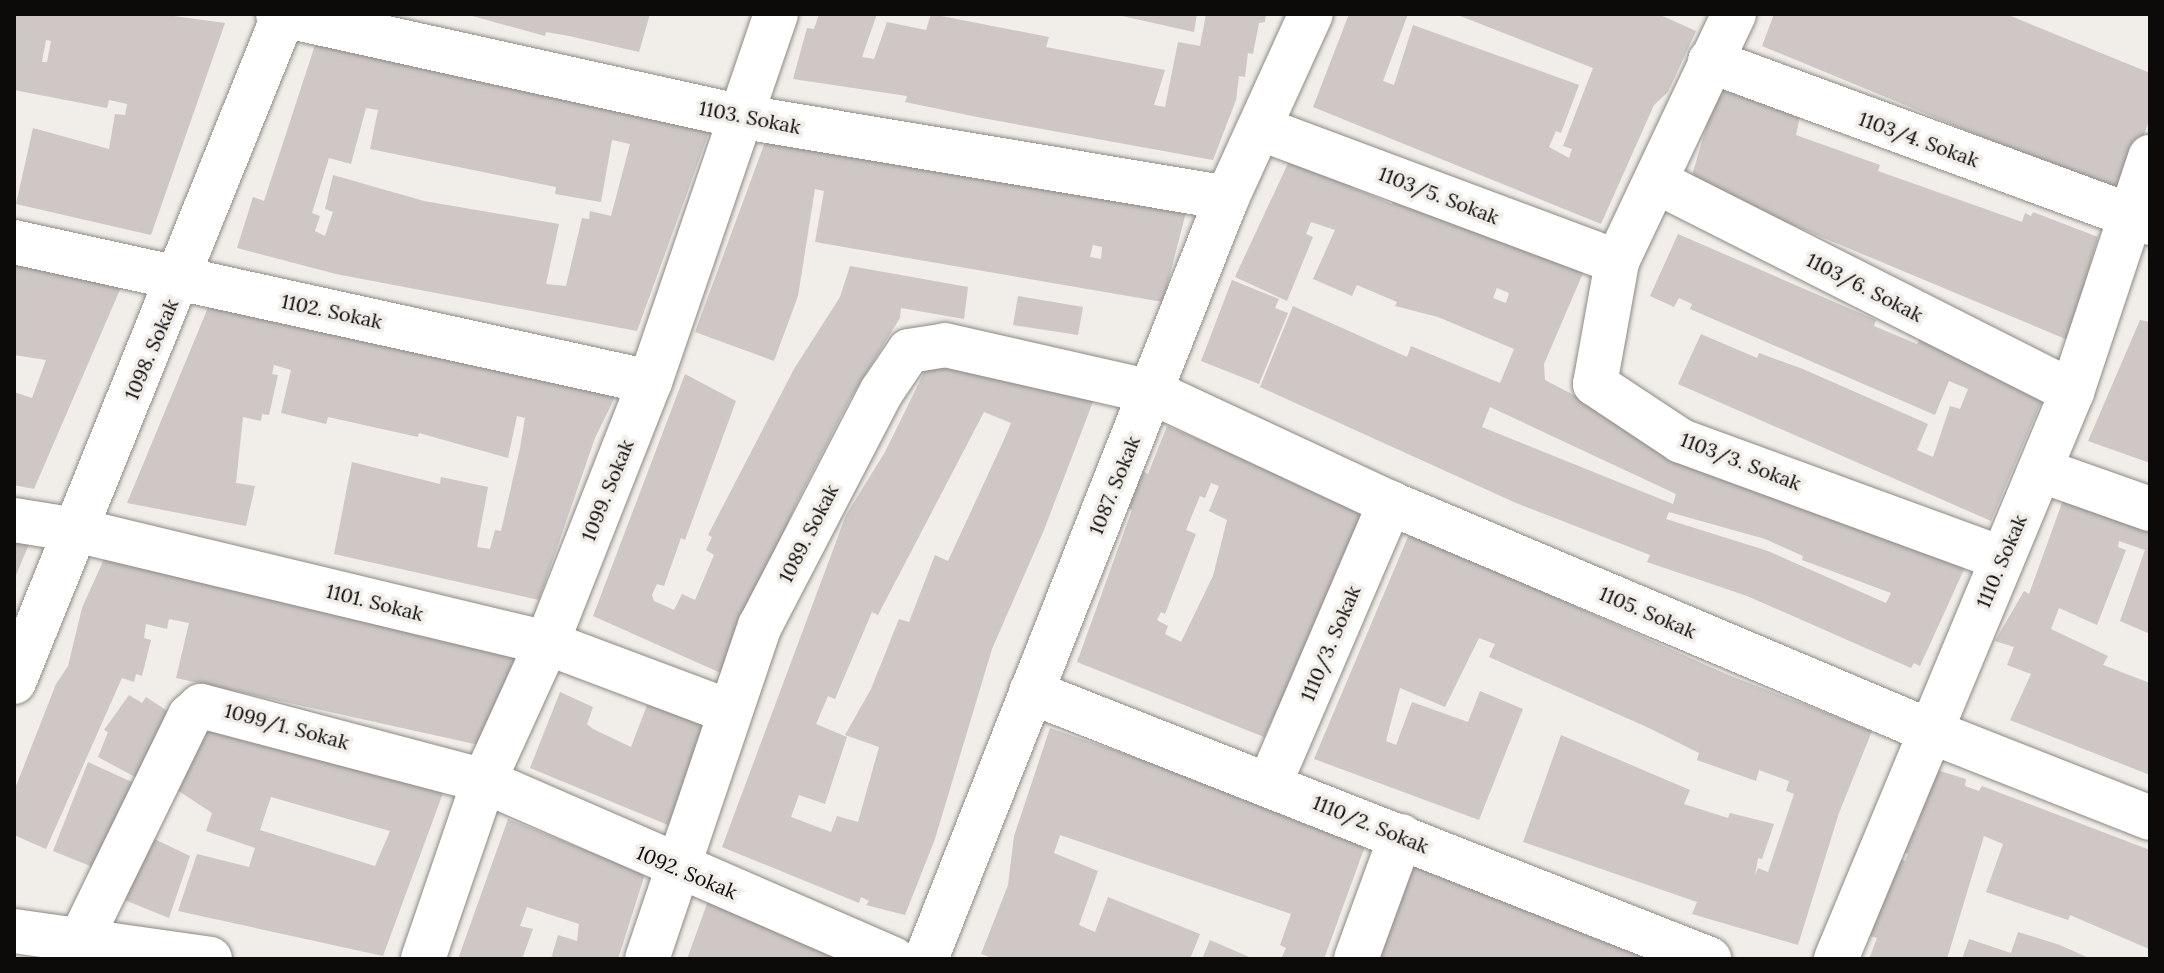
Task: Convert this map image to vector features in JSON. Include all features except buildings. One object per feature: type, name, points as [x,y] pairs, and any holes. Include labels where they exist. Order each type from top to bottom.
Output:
[{"type":"street","name":"1103. Sokak","points":[[278,14],[744,117],[1227,198]]},
{"type":"street","name":"1098. Sokak","points":[[14,682],[181,278],[284,14]]},
{"type":"street","name":"1099. Sokak","points":[[423,959],[484,781],[547,643],[650,382],[744,117],[776,14]]},
{"type":"street","name":"1087. Sokak","points":[[926,959],[1227,198],[1262,129],[1311,14]]},
{"type":"street","name":"1103/3. Sokak","points":[[1734,14],[1617,262],[1595,384],[1681,441],[2000,558]]},
{"type":"street","name":"1103/4. Sokak","points":[[1710,61],[2139,220]]},
{"type":"street","name":"1103/5. Sokak","points":[[1262,129],[1617,262]]},
{"type":"street","name":"1110. Sokak","points":[[1836,959],[1932,732],[2000,558],[2072,392],[2139,220],[2150,157]]},
{"type":"street","name":"1103/6. Sokak","points":[[1657,182],[2072,392]]},
{"type":"street","name":"1102. Sokak","points":[[14,242],[650,382]]},
{"type":"street","name":"1089. Sokak","points":[[647,959],[728,711],[760,626],[882,391],[909,351],[945,345],[1152,392]]},
{"type":"street","name":"1105. Sokak","points":[[1152,392],[1390,503],[1932,732],[2150,818]]},
{"type":"street","points":[[2040,470],[2150,509]]},
{"type":"street","name":"1110/3. Sokak","points":[[1270,783],[1390,503]]},
{"type":"street","name":"1101. Sokak","points":[[14,520],[76,530],[547,643],[728,711]]},
{"type":"street","name":"1110/2. Sokak","points":[[1031,692],[1270,783],[1709,959]]},
{"type":"street","name":"1099/1. Sokak","points":[[82,937],[190,716],[201,706],[484,781]]},
{"type":"street","name":"1092. Sokak","points":[[484,781],[677,869],[893,959]]},
{"type":"street","points":[[1356,959],[1401,836]]},
{"type":"street","points":[[14,931],[82,937],[189,957]]}]
